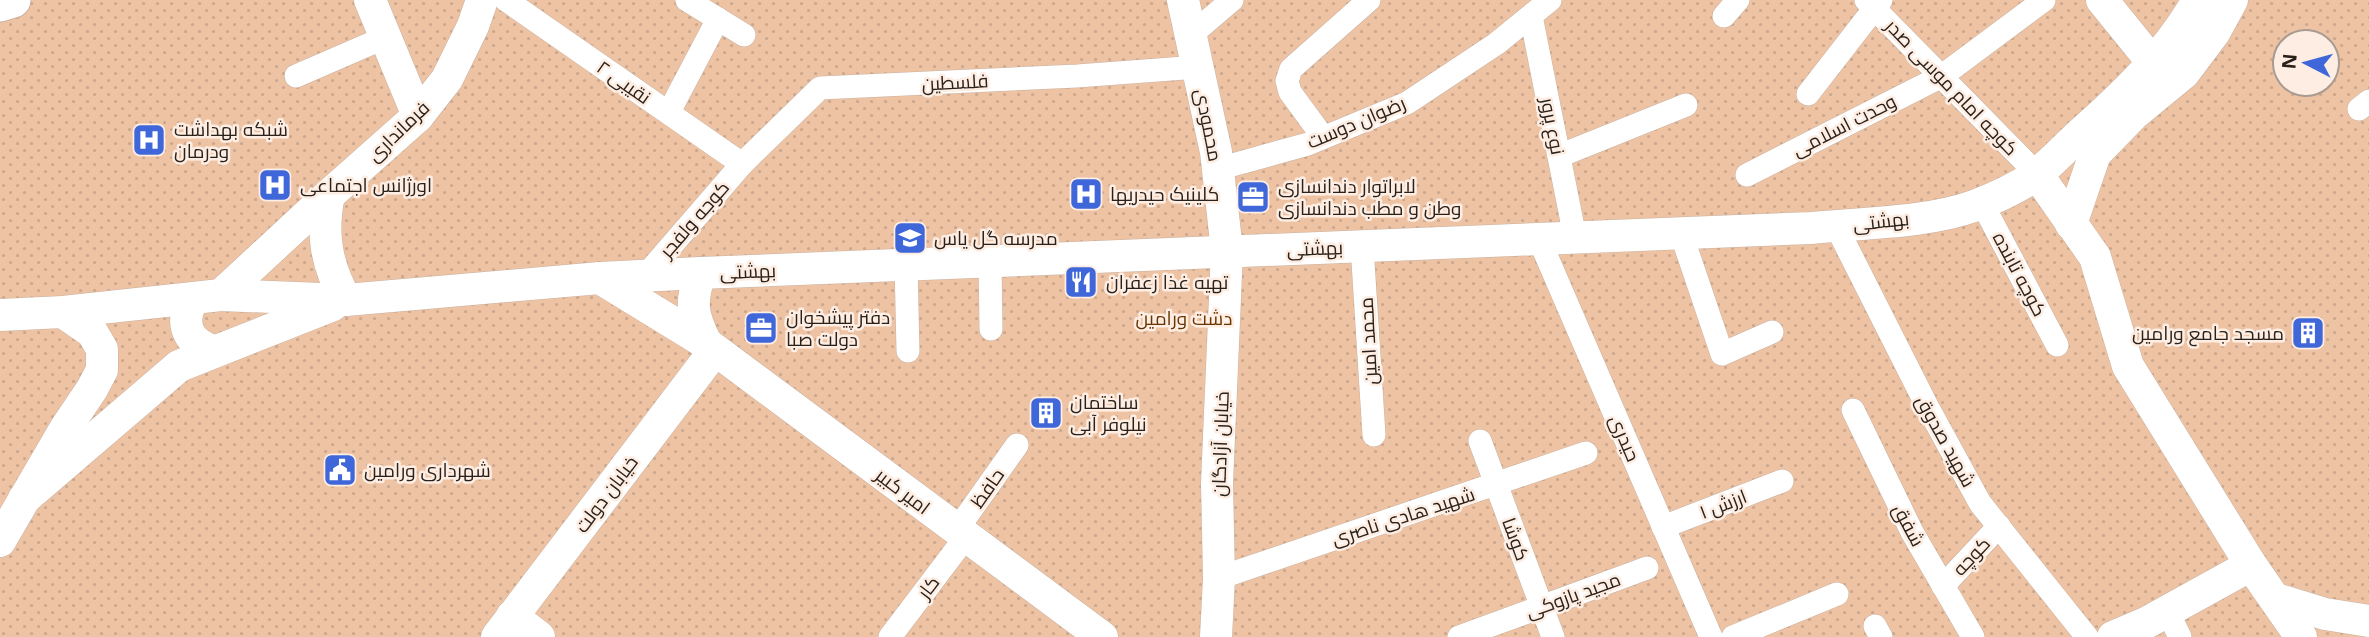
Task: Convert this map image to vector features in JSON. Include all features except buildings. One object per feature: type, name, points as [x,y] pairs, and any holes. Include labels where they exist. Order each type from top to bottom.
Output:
[{"type":"main road","points":[[0,4],[13,0]]},
{"type":"main road","points":[[370,0],[418,116]]},
{"type":"main road","name":"فرمانداری","points":[[207,297],[418,116],[447,79],[473,26],[482,0]]},
{"type":"main road","name":"محمودی","points":[[1183,0],[1218,169],[1227,251]]},
{"type":"main road","points":[[2102,0],[2153,63]]},
{"type":"main road","name":"بهشتی","points":[[345,300],[646,275],[1836,226],[1930,216],[1982,203],[2037,174],[2108,109],[2153,63],[2188,18],[2198,0]]},
{"type":"main road","points":[[2071,224],[2095,154],[2133,115],[2185,73],[2214,33],[2232,0]]},
{"type":"main road","points":[[2037,174],[2095,257],[2128,366],[2251,565],[2301,637]]},
{"type":"main road","points":[[329,195],[325,212],[326,249],[330,267],[345,300]]},
{"type":"main road","name":"خیابان آزادگان","points":[[1216,637],[1219,578],[1217,483],[1227,251]]},
{"type":"main road","points":[[700,273],[692,296],[695,321],[711,347]]},
{"type":"main road","name":"امیر کبیر","points":[[600,278],[711,347],[1102,637]]},
{"type":"main road","points":[[0,315],[63,312],[207,297],[345,300]]},
{"type":"main road","points":[[207,297],[187,309],[185,320],[194,341],[203,348],[214,351]]},
{"type":"main road","points":[[24,499],[179,366],[345,300]]},
{"type":"main road","points":[[0,541],[65,429],[93,390],[102,370],[103,349],[92,332],[63,312]]},
{"type":"main road","name":"خیابان دولت","points":[[504,626],[711,347]]},
{"type":"main road","points":[[2121,635],[2173,624],[2251,565]]},
{"type":"main road","points":[[2276,599],[2325,614],[2369,621]]},
{"type":"main road","points":[[504,626],[539,637]]},
{"type":"street","name":"نقیبی ۲","points":[[506,0],[742,164]]},
{"type":"street","points":[[687,0],[744,35]]},
{"type":"street","points":[[1191,35],[1232,0]]},
{"type":"street","points":[[1323,137],[1290,92],[1287,81],[1292,69],[1369,0]]},
{"type":"street","name":"رضوان دوست","points":[[1218,169],[1323,137],[1406,103],[1496,44],[1550,0]]},
{"type":"street","name":"وحدت اسلامی","points":[[1747,175],[1942,76],[2044,0]]},
{"type":"street","points":[[1808,94],[1874,3]]},
{"type":"street","name":"کوچه امام موسی صدر","points":[[1874,3],[2037,174]]},
{"type":"street","name":"نوع پرور","points":[[1531,16],[1575,237]]},
{"type":"street","points":[[669,113],[718,19]]},
{"type":"street","points":[[296,76],[386,37]]},
{"type":"street","name":"فلسطین","points":[[742,164],[820,88],[1077,76],[1198,67]]},
{"type":"street","points":[[1559,156],[1686,106]]},
{"type":"street","name":"کوجه ولفجر","points":[[646,275],[742,164]]},
{"type":"street","name":"کوچه تابنده","points":[[1982,203],[2057,345]]},
{"type":"street","name":"شهید صدوق","points":[[1836,226],[1933,419],[1980,503],[2087,637]]},
{"type":"street","points":[[1681,233],[1722,354],[1772,332]]},
{"type":"street","name":"حیدری","points":[[1539,239],[1711,637]]},
{"type":"street","name":"محمد امین","points":[[1362,246],[1374,435]]},
{"type":"street","points":[[990,261],[991,329]]},
{"type":"street","points":[[906,264],[908,351]]},
{"type":"street","name":"شفق","points":[[1853,410],[1912,532],[1973,637]]},
{"type":"street","name":"کوشا","points":[[1480,441],[1553,637]]},
{"type":"street","name":"حافظ","points":[[961,534],[1017,445]]},
{"type":"street","name":"شهید هادی ناصری","points":[[1219,578],[1586,453]]},
{"type":"street","name":"ارزش ۱","points":[[1663,527],[1782,481]]},
{"type":"street","name":"کوچه","points":[[1943,586],[1999,526]]},
{"type":"street","name":"کار","points":[[890,637],[961,534]]},
{"type":"street","name":"مجید پازوکی","points":[[1459,637],[1647,568]]},
{"type":"street","points":[[1733,637],[1837,594]]},
{"type":"green space","name":"دشت ورامین","points":[[0,0],[2369,0],[2369,637],[0,637]]},
{"type":"place","name":"شبکه بهداشت ودرمان","points":[[149,140]]},
{"type":"place","name":"اورژانس اجتماعی","points":[[275,185]]},
{"type":"place","name":"کلینیک حیدریها","points":[[1086,194]]},
{"type":"place","name":"لابراتوار دندانسازی وطن و مطب دندانسازی","points":[[1253,197]]},
{"type":"place","name":"مدرسه گل یاس","points":[[910,238]]},
{"type":"place","name":"تهیه غذا زعفران","points":[[1081,282]]},
{"type":"place","name":"دفتر پیشخوان دولت صبا","points":[[761,328]]},
{"type":"place","name":"مسجد جامع ورامین","points":[[2308,333]]},
{"type":"place","name":"ساختمان نیلوفر آبی","points":[[1046,413]]},
{"type":"place","name":"شهرداری ورامین","points":[[340,470]]}]
